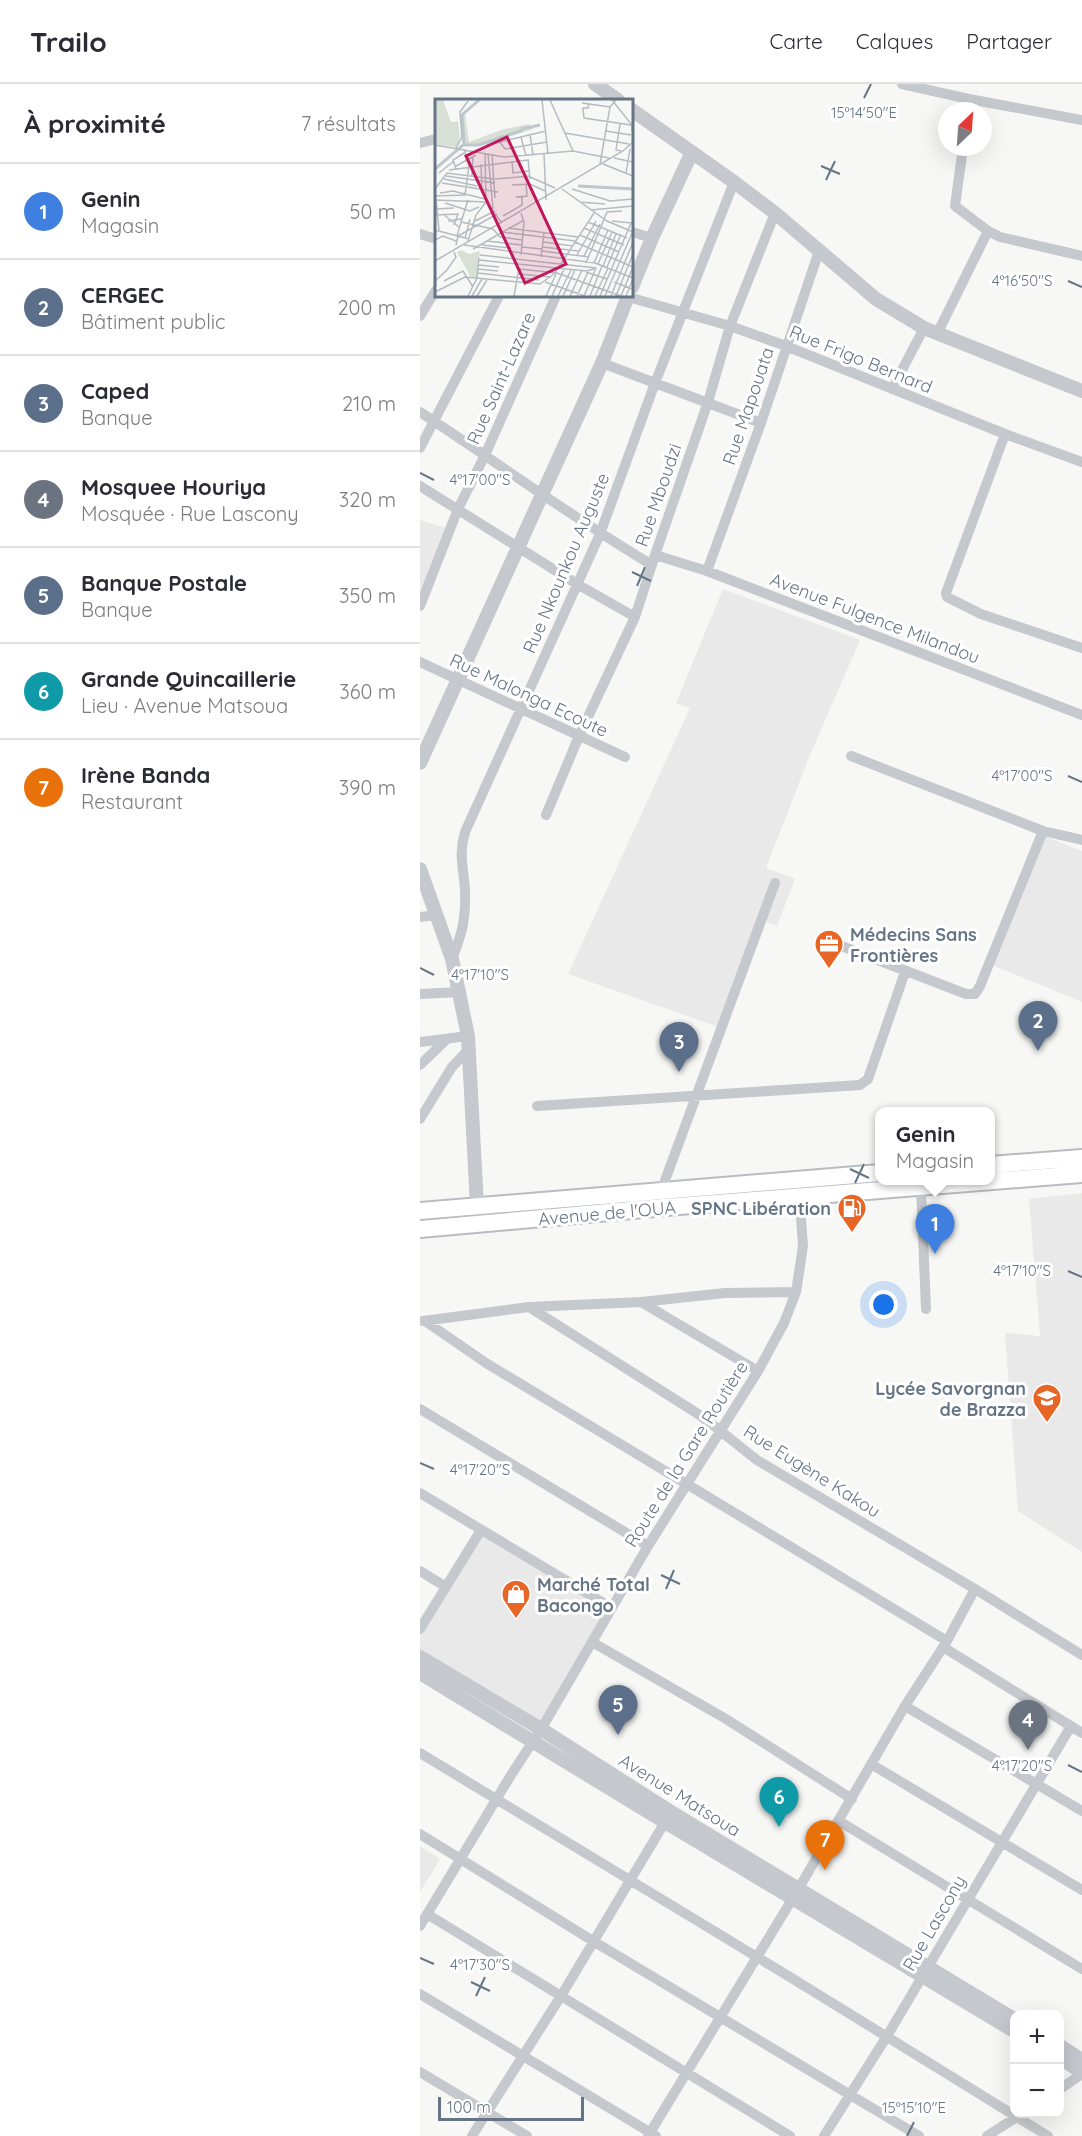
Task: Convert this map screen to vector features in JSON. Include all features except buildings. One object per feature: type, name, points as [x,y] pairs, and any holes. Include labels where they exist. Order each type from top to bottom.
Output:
[{"type":"main road","points":[[995,1165],[1082,1158]]},
{"type":"main road","name":"Avenue de l'OUA","points":[[420,1229],[654,1208],[799,1188],[875,1174]]},
{"type":"main road","name":"Avenue de l'OUA","points":[[995,1182],[1082,1174]]},
{"type":"main road","name":"Avenue de l'OUA","points":[[420,1211],[661,1191],[921,1188],[956,1185]]},
{"type":"street","points":[[595,84],[617,99]]},
{"type":"street","points":[[902,84],[1082,120]]},
{"type":"street","points":[[633,111],[775,213],[876,299],[930,331],[1082,391]]},
{"type":"street","points":[[420,143],[435,139]]},
{"type":"street","points":[[633,285],[692,152]]},
{"type":"street","points":[[962,156],[955,206],[988,231],[1000,237],[1082,256]]},
{"type":"street","name":"Rue Nkounkou Auguste","points":[[452,959],[464,929],[465,892],[460,854],[461,844],[600,534],[655,383],[734,182]]},
{"type":"street","name":"Rue Mboudzi","points":[[546,815],[579,736],[635,617],[708,402],[730,326],[775,213]]},
{"type":"street","points":[[892,389],[930,331],[988,231]]},
{"type":"street","points":[[633,232],[652,238]]},
{"type":"street","points":[[420,234],[435,239]]},
{"type":"street","name":"Rue Mapouata","points":[[707,571],[761,423],[819,251]]},
{"type":"street","points":[[420,316],[435,292]]},
{"type":"street","points":[[420,448],[498,297]]},
{"type":"street","name":"Rue Saint-Lazare","points":[[420,606],[458,509],[556,297]]},
{"type":"street","points":[[420,763],[602,363],[627,297]]},
{"type":"street","name":"Rue Frigo Bernard","points":[[630,297],[730,326],[786,346],[1005,434],[1082,462]]},
{"type":"street","points":[[602,363],[761,423]]},
{"type":"street","name":"Avenue Fulgence Milandou","points":[[420,412],[600,534],[653,560],[707,571],[1082,715]]},
{"type":"street","points":[[1005,434],[947,590],[947,597],[981,614],[1082,648]]},
{"type":"street","points":[[420,486],[577,584],[635,617]]},
{"type":"street","name":"Rue Malonga Ecoute","points":[[420,662],[625,757]]},
{"type":"street","points":[[851,756],[1043,831],[1082,840]]},
{"type":"street","points":[[826,940],[905,972],[966,994],[975,994],[1021,889],[1043,831]]},
{"type":"street","points":[[420,869],[452,959],[469,1042],[477,1206]]},
{"type":"street","points":[[654,1208],[775,883]]},
{"type":"street","points":[[420,917],[436,915]]},
{"type":"street","points":[[537,1106],[863,1084],[868,1078],[905,972]]},
{"type":"street","points":[[420,994],[459,992]]},
{"type":"street","points":[[420,1042],[446,1040],[469,1042]]},
{"type":"street","points":[[420,1065],[446,1040]]},
{"type":"street","points":[[420,1119],[469,1042]]},
{"type":"street","name":"Route de la Gare Routière","points":[[420,1926],[537,1735],[648,1546],[758,1371],[784,1323],[796,1292],[803,1246],[799,1188]]},
{"type":"street","points":[[921,1188],[926,1310]]},
{"type":"street","points":[[423,1321],[529,1306],[641,1302],[725,1293],[796,1292]]},
{"type":"street","points":[[641,1302],[758,1371]]},
{"type":"street","name":"Rue Eugène Kakou","points":[[529,1306],[720,1429],[732,1442],[757,1460],[1082,1655]]},
{"type":"street","points":[[423,1321],[486,1364],[687,1483],[1082,1732]]},
{"type":"street","points":[[420,1409],[648,1546]]},
{"type":"street","points":[[420,1493],[612,1608]]},
{"type":"street","points":[[420,1629],[481,1530]]},
{"type":"street","points":[[420,1571],[446,1587]]},
{"type":"street","points":[[420,1994],[651,2135],[719,2017],[796,1894],[905,1706],[945,1644],[975,1589]]},
{"type":"street","points":[[592,1642],[726,1719],[852,1799]]},
{"type":"street","name":"Avenue Matsoua","points":[[420,1658],[665,1822],[796,1894],[925,1971],[1010,2017]]},
{"type":"street","name":"Avenue Matsoua","points":[[420,1672],[537,1735],[671,1812],[796,1894]]},
{"type":"street","points":[[905,1706],[1082,1811]]},
{"type":"street","name":"Rue Lascony","points":[[824,2136],[887,2036],[1071,1726]]},
{"type":"street","points":[[420,1753],[1010,2109]]},
{"type":"street","points":[[871,1764],[1082,1890]]},
{"type":"street","points":[[839,1821],[1082,1969]]},
{"type":"street","points":[[472,2136],[525,2056],[665,1822]]},
{"type":"street","points":[[420,1834],[593,1941],[920,2136]]},
{"type":"street","points":[[427,1914],[790,2136]]},
{"type":"street","name":"Avenue Matsoua","points":[[925,1971],[1010,2028]]},
{"type":"street","points":[[1064,2049],[1082,2060]]},
{"type":"street","points":[[1064,2061],[1082,2073],[1064,2086]]},
{"type":"street","points":[[420,2072],[527,2136]]},
{"type":"street","points":[[987,2136],[1015,2118]]},
{"type":"street","points":[[1024,2118],[1048,2136]]},
{"type":"shaded area","points":[[420,520],[446,528],[420,594]]},
{"type":"shaded area","points":[[723,589],[860,640],[810,755],[766,868],[795,879],[777,926],[762,920],[721,1028],[568,974],[690,708],[676,703]]},
{"type":"shaded area","points":[[1044,836],[1082,851],[1082,1002],[992,965]]},
{"type":"shaded area","name":"Lycée Savorgnan de Brazza","points":[[1082,1193],[1082,1552],[1018,1511],[1005,1333],[1040,1336],[1029,1199]]},
{"type":"shaded area","name":"Marché Total Bacongo","points":[[481,1530],[612,1608],[543,1726],[420,1650],[420,1629]]},
{"type":"shaded area","points":[[420,1846],[440,1859],[420,1892]]},
{"type":"place","name":"Médecins Sans Frontières","points":[[829,970]]},
{"type":"place","name":"CERGEC","points":[[1038,1051]]},
{"type":"place","name":"Caped","points":[[679,1072]]},
{"type":"place","name":"SPNC Libération","points":[[852,1234]]},
{"type":"place","name":"Genin","points":[[935,1254]]},
{"type":"place","name":"Lycée Savorgnan de Brazza","points":[[1047,1424]]},
{"type":"place","name":"Marché Total Bacongo","points":[[516,1620]]},
{"type":"place","name":"Banque Postale","points":[[618,1735]]},
{"type":"place","name":"Mosquee Houriya","points":[[1028,1750]]},
{"type":"place","name":"Grande Quincaillerie","points":[[779,1827]]},
{"type":"place","name":"Irène Banda","points":[[825,1870]]}]
